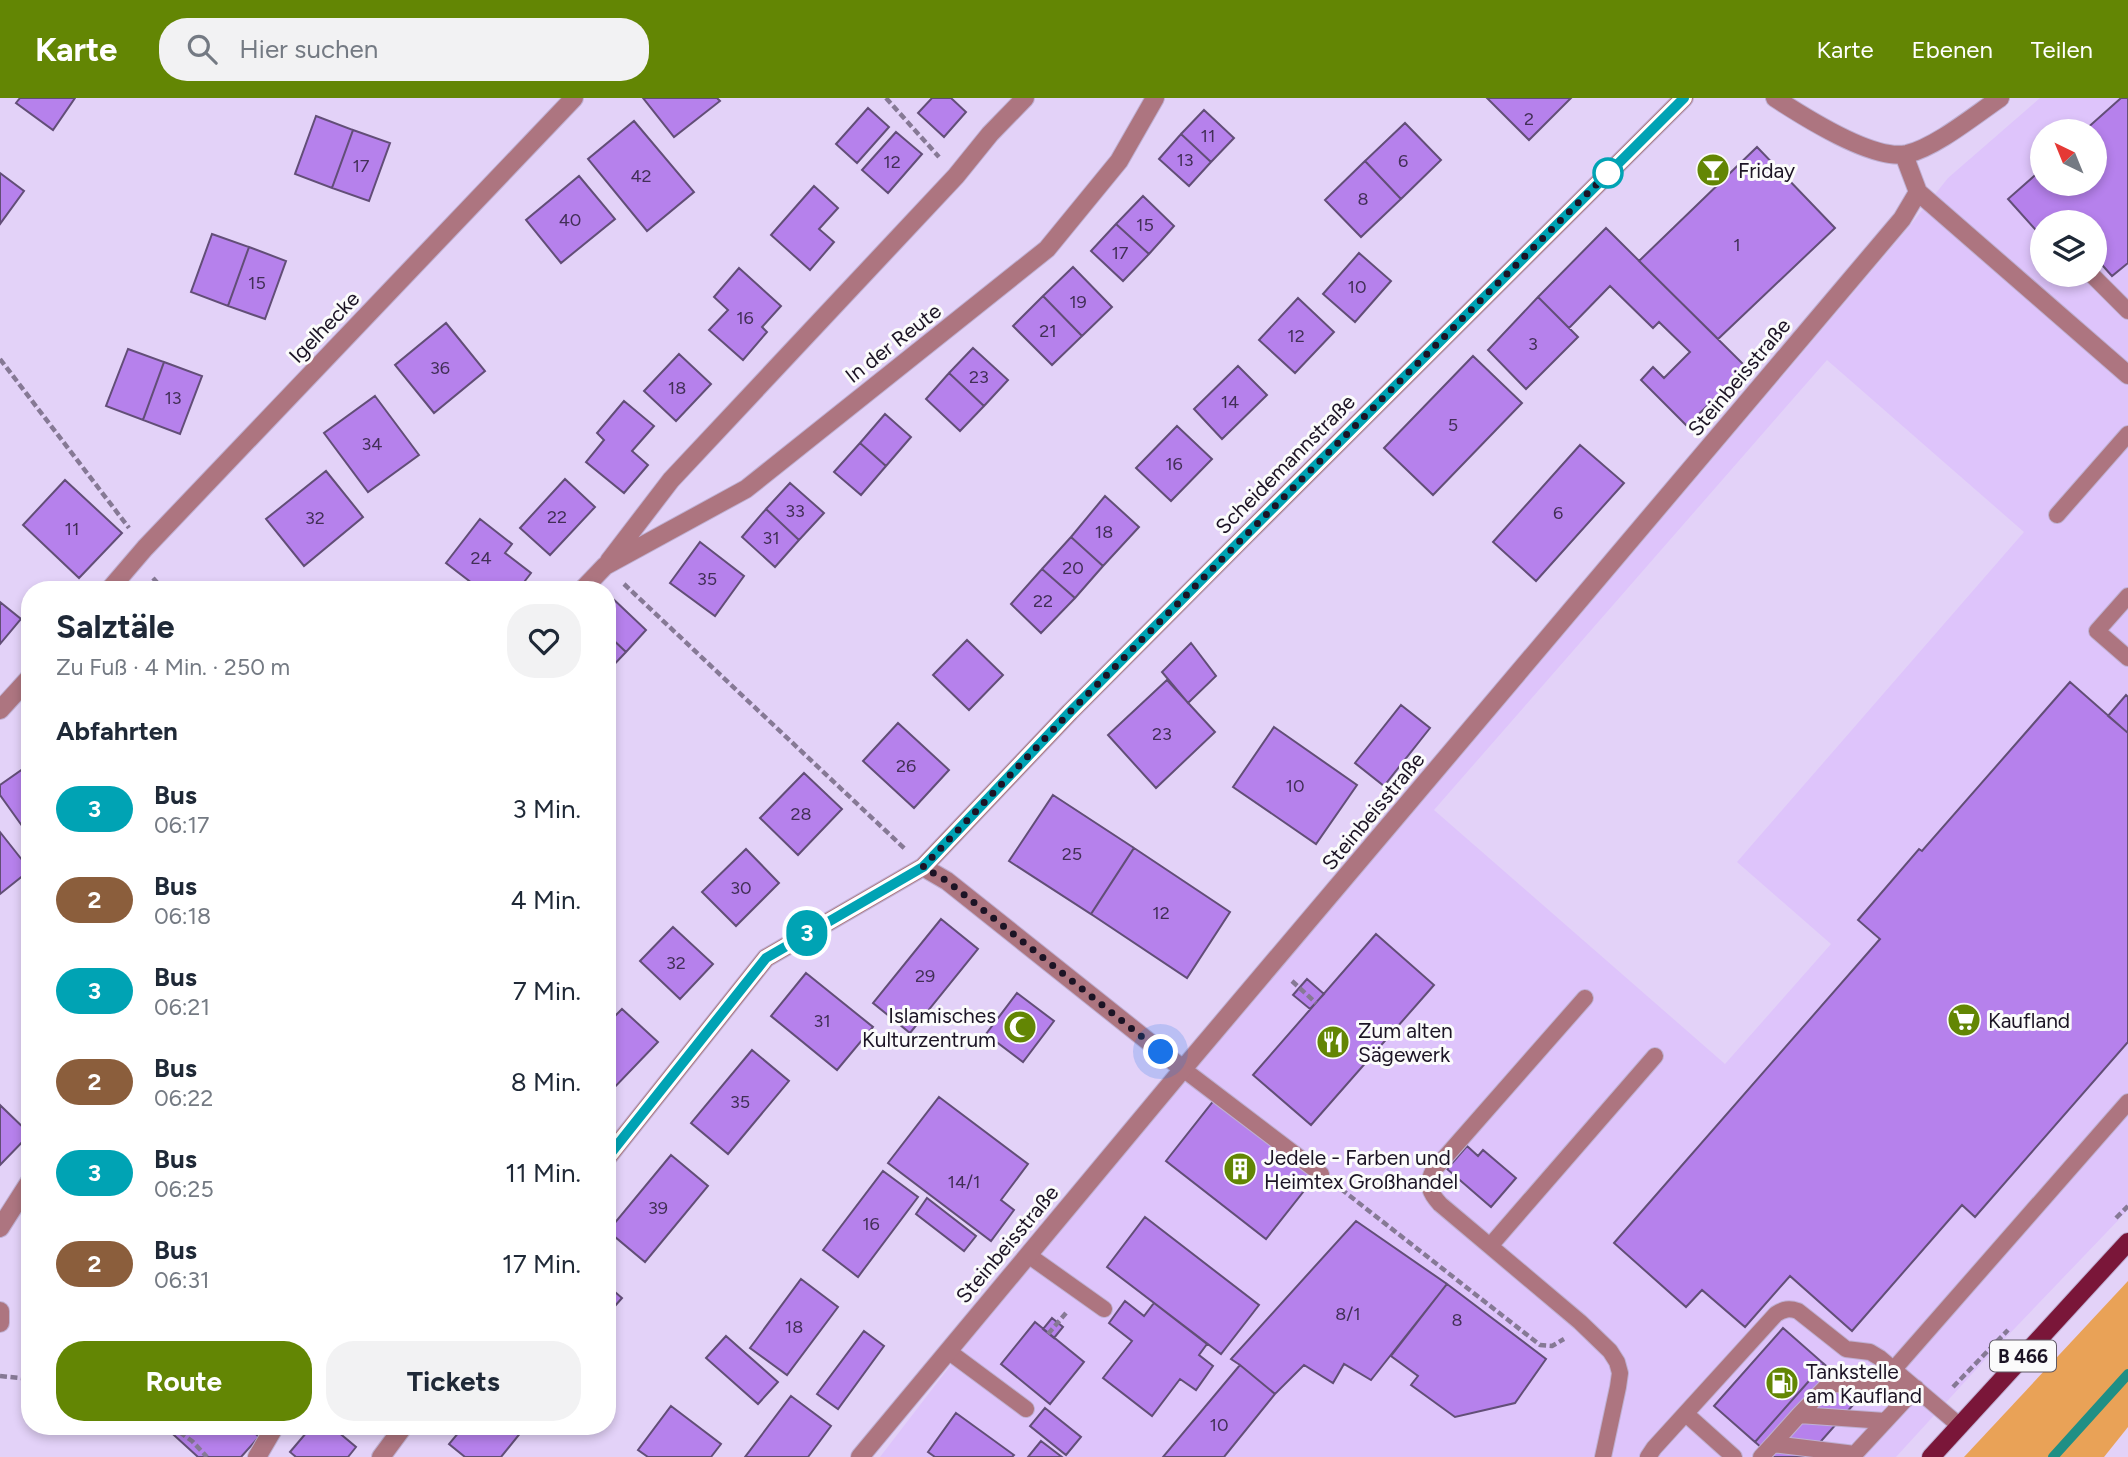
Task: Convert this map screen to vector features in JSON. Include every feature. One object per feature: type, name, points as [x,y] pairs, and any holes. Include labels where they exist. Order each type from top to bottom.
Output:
[{"type":"main road","name":"B 466","points":[[1931,1457],[2128,1242]]},
{"type":"street","name":"Igelhecke","points":[[117,581],[145,548],[574,98]]},
{"type":"street","name":"In der Reute","points":[[591,581],[671,480],[956,176],[990,134],[1025,98]]},
{"type":"street","name":"In der Reute","points":[[605,566],[746,489],[1047,249],[1119,161],[1155,98]]},
{"type":"street","name":"Scheidemannstraße","points":[[616,1147],[766,958],[923,867],[1070,712],[1235,545],[1684,98]]},
{"type":"street","points":[[1775,98],[1810,121],[1873,150],[1905,155],[1927,147],[2000,98]]},
{"type":"street","points":[[1905,155],[1918,192],[2128,375]]},
{"type":"street","name":"Steinbeisstraße","points":[[860,1457],[1183,1069],[1893,230],[1918,192]]},
{"type":"street","points":[[0,710],[21,687]]},
{"type":"street","points":[[923,867],[947,881],[1183,1069]]},
{"type":"street","points":[[0,1228],[21,1195]]},
{"type":"street","points":[[0,1311],[0,1323]]},
{"type":"street","points":[[257,1457],[270,1435]]},
{"type":"street","points":[[381,1457],[397,1435]]},
{"type":"lane","points":[[2104,287],[2128,311]]},
{"type":"lane","points":[[2057,515],[2128,434]]},
{"type":"lane","points":[[2128,596],[2097,631],[2128,658]]},
{"type":"lane","points":[[1585,998],[1433,1171],[1429,1186],[1432,1195],[1610,1351],[1620,1373],[1603,1457]]},
{"type":"lane","points":[[1490,1246],[1655,1056]]},
{"type":"lane","points":[[1183,1069],[1321,1174]]},
{"type":"lane","points":[[1894,1369],[2128,1102]]},
{"type":"lane","points":[[1028,1255],[1104,1309]]},
{"type":"lane","points":[[1648,1457],[1783,1309],[1798,1311],[1846,1349],[1870,1352],[1894,1369],[1960,1426]]},
{"type":"lane","points":[[948,1351],[1026,1409]]},
{"type":"lane","points":[[1761,1457],[1825,1388],[1832,1384],[1916,1388]]},
{"type":"lane","points":[[1773,1444],[1853,1455],[1916,1388]]},
{"type":"lane","points":[[1686,1414],[1734,1457]]},
{"type":"lane","points":[[1799,1415],[1885,1421]]},
{"type":"path","points":[[886,98],[956,176]]},
{"type":"path","points":[[0,359],[128,527]]},
{"type":"path","points":[[605,566],[923,867]]},
{"type":"path","points":[[1300,988],[1316,1003]]},
{"type":"path","points":[[1321,1174],[1540,1345],[1552,1346],[1562,1342],[1580,1322]]},
{"type":"path","points":[[0,1376],[21,1378]]},
{"type":"path","points":[[184,1435],[207,1457]]},
{"type":"shaded area","points":[[2040,98],[2128,98],[2128,1210],[1896,1457],[880,1457],[1086,1189],[1513,694],[1948,178]],"holes":[[[1827,360],[2024,532],[1737,862],[1831,944],[1725,1064],[1434,810]]]},
{"type":"shaded area","points":[[2128,1281],[2128,1427],[2104,1457],[1964,1457]]},
{"type":"building","points":[[20,98],[75,98],[53,130],[16,103]]},
{"type":"building","points":[[643,98],[717,98],[720,101],[674,137]]},
{"type":"building","points":[[932,98],[951,98],[966,112],[944,137],[918,113]]},
{"type":"building","points":[[1487,98],[1571,98],[1529,140]]},
{"type":"building","points":[[2121,98],[2128,98],[2128,263],[2112,276],[2107,270],[2107,210],[2030,210],[2030,224],[2008,199],[2030,180],[2030,196],[2107,196],[2107,119],[2097,119]]},
{"type":"building","points":[[868,108],[889,127],[857,163],[836,144]]},
{"type":"building","points":[[1204,110],[1234,138],[1211,162],[1181,134]]},
{"type":"building","points":[[316,116],[353,130],[332,188],[295,174]]},
{"type":"building","points":[[634,121],[694,192],[647,231],[588,159]]},
{"type":"building","points":[[1405,123],[1441,160],[1401,199],[1365,161]]},
{"type":"building","points":[[353,130],[390,143],[369,201],[332,188]]},
{"type":"building","points":[[896,132],[922,154],[888,193],[862,170]]},
{"type":"building","points":[[1181,134],[1211,162],[1189,186],[1159,159]]},
{"type":"building","points":[[1757,147],[1835,228],[1718,339],[1639,261]]},
{"type":"building","points":[[1365,161],[1401,199],[1361,237],[1325,200]]},
{"type":"building","points":[[0,173],[24,191],[0,224]]},
{"type":"building","points":[[579,176],[615,219],[561,263],[526,220]]},
{"type":"building","points":[[814,186],[838,208],[819,229],[834,242],[810,270],[771,235]]},
{"type":"building","points":[[1143,196],[1174,226],[1149,254],[1116,224]]},
{"type":"building","points":[[1116,224],[1149,254],[1123,281],[1091,251]]},
{"type":"building","points":[[1606,228],[1746,367],[1687,426],[1641,380],[1653,367],[1664,378],[1690,352],[1659,322],[1653,328],[1610,286],[1569,328],[1538,297]]},
{"type":"building","points":[[212,234],[249,247],[228,306],[191,292]]},
{"type":"building","points":[[249,247],[286,261],[265,319],[228,306]]},
{"type":"building","points":[[1359,253],[1391,281],[1355,322],[1323,294]]},
{"type":"building","points":[[1073,267],[1112,307],[1082,336],[1043,296]]},
{"type":"building","points":[[739,268],[781,306],[762,327],[767,332],[743,360],[709,330],[728,310],[714,297]]},
{"type":"building","points":[[1043,296],[1082,336],[1052,365],[1013,326]]},
{"type":"building","points":[[1538,297],[1578,337],[1526,389],[1488,350]]},
{"type":"building","points":[[1298,298],[1334,332],[1295,373],[1259,340]]},
{"type":"building","points":[[446,323],[485,371],[434,413],[395,365]]},
{"type":"building","points":[[973,348],[1008,380],[984,406],[949,373]]},
{"type":"building","points":[[128,349],[164,362],[143,420],[106,406]]},
{"type":"building","points":[[679,354],[711,384],[676,421],[644,391]]},
{"type":"building","points":[[1473,356],[1522,403],[1433,495],[1384,448]]},
{"type":"building","points":[[164,362],[202,376],[180,434],[143,420]]},
{"type":"building","points":[[1238,366],[1267,395],[1222,439],[1194,409]]},
{"type":"building","points":[[949,373],[984,406],[960,431],[926,399]]},
{"type":"building","points":[[375,396],[419,455],[368,492],[324,433]]},
{"type":"building","points":[[624,401],[654,426],[632,451],[648,465],[624,493],[586,462],[604,440],[597,433]]},
{"type":"building","points":[[885,414],[911,437],[886,466],[860,443]]},
{"type":"building","points":[[1177,426],[1212,459],[1171,501],[1136,468]]},
{"type":"building","points":[[860,443],[886,466],[861,495],[834,472]]},
{"type":"building","points":[[1580,445],[1624,483],[1536,581],[1493,542]]},
{"type":"building","points":[[326,471],[363,517],[304,566],[266,519]]},
{"type":"building","points":[[565,479],[595,507],[550,555],[520,528]]},
{"type":"building","points":[[65,480],[122,533],[79,578],[23,525]]},
{"type":"building","points":[[790,483],[824,513],[799,540],[766,509]]},
{"type":"building","points":[[1105,496],[1139,527],[1103,566],[1071,537]]},
{"type":"building","points":[[766,509],[799,540],[775,567],[742,537]]},
{"type":"building","points":[[480,519],[512,544],[505,553],[531,573],[525,581],[469,581],[446,563]]},
{"type":"building","points":[[1071,537],[1103,566],[1075,598],[1042,569]]},
{"type":"building","points":[[700,542],[744,576],[715,616],[670,583]]},
{"type":"building","points":[[1042,569],[1075,598],[1041,633],[1011,604]]},
{"type":"building","points":[[0,602],[21,619],[0,644]]},
{"type":"building","points":[[616,602],[646,630],[626,652],[616,643]]},
{"type":"building","points":[[967,640],[1003,675],[969,710],[933,675]]},
{"type":"building","points":[[616,643],[626,652],[616,663]]},
{"type":"building","points":[[1191,643],[1216,676],[1188,703],[1162,672]]},
{"type":"building","points":[[1167,680],[1215,732],[1156,788],[1108,735]]},
{"type":"building","points":[[2070,682],[2128,733],[2128,1042],[1975,1217],[1962,1205],[1852,1331],[1790,1276],[1745,1327],[1702,1290],[1686,1307],[1614,1243],[1880,939],[1858,920]]},
{"type":"building","points":[[2126,695],[2128,697],[2128,733],[2108,716]]},
{"type":"building","points":[[1401,705],[1430,728],[1384,786],[1355,763]]},
{"type":"building","points":[[898,723],[949,770],[914,808],[863,761]]},
{"type":"building","points":[[1274,727],[1357,785],[1316,844],[1233,787]]},
{"type":"building","points":[[21,770],[21,824],[0,795],[0,785]]},
{"type":"building","points":[[804,773],[842,809],[798,855],[760,818]]},
{"type":"building","points":[[1053,795],[1134,848],[1091,914],[1009,861]]},
{"type":"building","points":[[0,832],[21,859],[21,877],[0,894]]},
{"type":"building","points":[[1134,848],[1230,912],[1187,978],[1091,914]]},
{"type":"building","points":[[746,849],[779,883],[736,926],[702,892]]},
{"type":"building","points":[[941,919],[978,949],[910,1033],[873,1003]]},
{"type":"building","points":[[673,927],[713,964],[680,999],[640,961]]},
{"type":"building","name":"Zum alten Sägewerk","points":[[1376,934],[1434,985],[1311,1125],[1253,1075]]},
{"type":"building","points":[[806,973],[873,1027],[837,1070],[771,1016]]},
{"type":"building","points":[[1307,979],[1324,994],[1310,1009],[1293,995]]},
{"type":"building","name":"Islamisches Kulturzentrum","points":[[1017,993],[1054,1021],[1023,1062],[986,1034]]},
{"type":"building","points":[[622,1009],[658,1042],[616,1086],[616,1015]]},
{"type":"building","points":[[752,1050],[789,1081],[728,1154],[691,1123]]},
{"type":"building","points":[[939,1097],[1028,1164],[1001,1200],[1014,1210],[991,1241],[888,1163]]},
{"type":"building","name":"Jedele - Farben und Heimtex Großhandel","points":[[1215,1099],[1315,1177],[1266,1239],[1166,1161]]},
{"type":"building","points":[[0,1105],[21,1125],[21,1143],[0,1165]]},
{"type":"building","points":[[1467,1146],[1478,1156],[1483,1150],[1516,1178],[1491,1207],[1447,1169]]},
{"type":"building","points":[[671,1155],[708,1186],[645,1262],[616,1238],[616,1221]]},
{"type":"building","points":[[883,1171],[918,1197],[858,1277],[823,1250]]},
{"type":"building","points":[[927,1198],[976,1236],[964,1251],[916,1214]]},
{"type":"building","points":[[1145,1217],[1259,1305],[1221,1354],[1107,1267]]},
{"type":"building","points":[[1356,1221],[1447,1284],[1371,1380],[1344,1364],[1333,1383],[1304,1365],[1275,1394],[1231,1359]]},
{"type":"building","points":[[801,1279],[838,1307],[787,1375],[750,1348]]},
{"type":"building","points":[[1447,1284],[1546,1359],[1515,1403],[1455,1417],[1411,1385],[1418,1376],[1391,1356]]},
{"type":"building","points":[[616,1293],[622,1298],[616,1305]]},
{"type":"building","points":[[1125,1301],[1144,1316],[1154,1303],[1207,1344],[1199,1355],[1213,1366],[1196,1390],[1180,1379],[1152,1416],[1103,1378],[1132,1341],[1109,1323]]},
{"type":"building","points":[[1052,1318],[1063,1327],[1054,1338],[1043,1329]]},
{"type":"building","points":[[1035,1322],[1084,1362],[1050,1404],[1001,1364]]},
{"type":"building","points":[[1783,1328],[1824,1364],[1755,1442],[1714,1406]]},
{"type":"building","points":[[864,1331],[884,1346],[838,1409],[817,1394]]},
{"type":"building","points":[[726,1336],[778,1382],[758,1404],[706,1358]]},
{"type":"building","points":[[1824,1364],[1861,1396],[1807,1457],[1772,1457],[1755,1442]]},
{"type":"building","points":[[1240,1365],[1275,1394],[1224,1457],[1163,1457]]},
{"type":"building","points":[[791,1396],[831,1426],[808,1457],[745,1457]]},
{"type":"building","points":[[671,1406],[721,1444],[711,1457],[648,1457],[638,1450]]},
{"type":"building","points":[[1045,1408],[1081,1437],[1066,1455],[1030,1426]]},
{"type":"building","points":[[956,1413],[1014,1455],[935,1457],[928,1452]]},
{"type":"building","points":[[174,1435],[259,1437],[241,1457],[198,1457]]},
{"type":"building","points":[[304,1435],[342,1435],[356,1447],[348,1457],[296,1457],[290,1452]]},
{"type":"building","points":[[456,1435],[519,1435],[501,1457],[465,1457],[449,1444]]},
{"type":"building","points":[[1041,1441],[1062,1457],[1028,1457]]},
{"type":"waterway","points":[[2053,1457],[2128,1374]]},
{"type":"bus line","name":"3","points":[[616,1147],[766,958],[923,867],[1070,712],[1684,98]]},
{"type":"place","name":"Friday","points":[[1713,170]]},
{"type":"place","name":"Kaufland","points":[[1964,1020]]},
{"type":"place","name":"Islamisches Kulturzentrum","points":[[1020,1027]]},
{"type":"place","name":"Zum alten Sägewerk","points":[[1333,1042]]},
{"type":"place","name":"Jedele - Farben und Heimtex Großhandel","points":[[1240,1169]]},
{"type":"place","name":"Tankstelle am Kaufland","points":[[1782,1383]]},
{"type":"route","points":[[1161,1052],[947,881],[923,867],[1070,712],[1608,173]]}]
